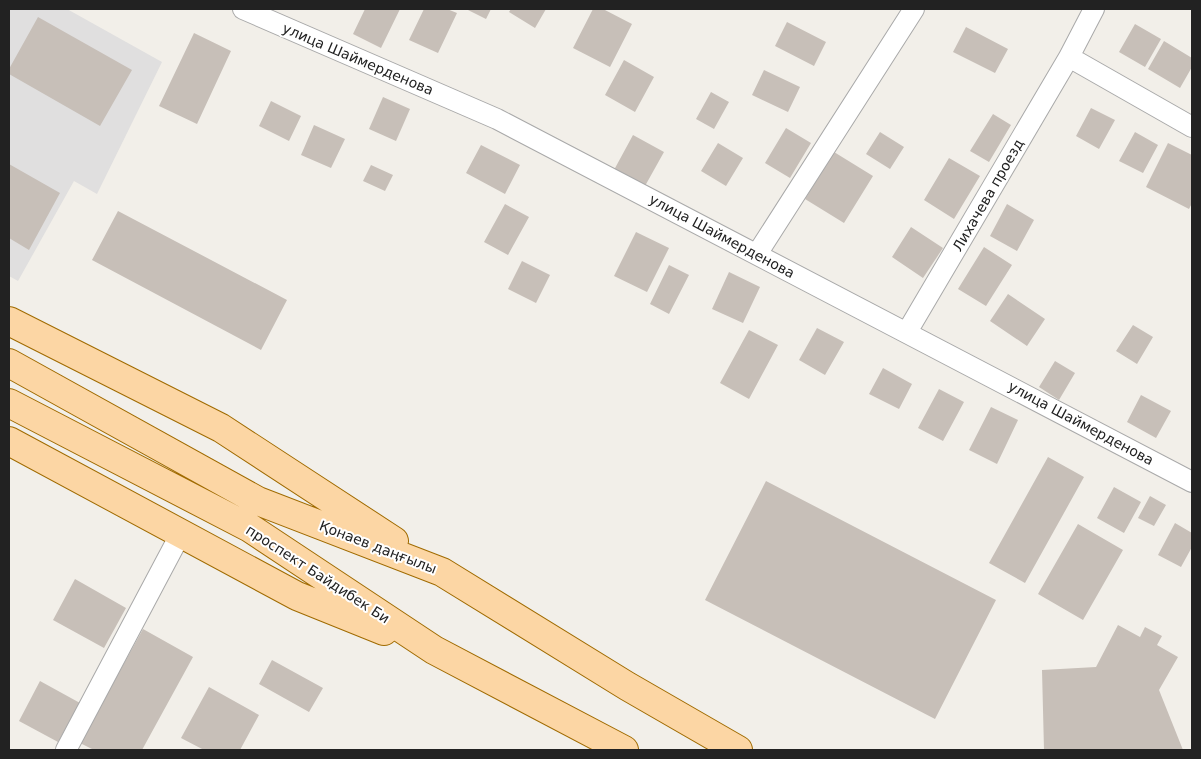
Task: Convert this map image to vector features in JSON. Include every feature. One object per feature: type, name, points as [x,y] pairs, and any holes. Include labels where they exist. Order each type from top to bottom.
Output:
[{"type":"main road","points":[[9,321],[221,428],[442,572]]},
{"type":"main road","name":"Қонаев даңғылы","points":[[9,362],[258,501],[442,572],[628,686],[738,750]]},
{"type":"main road","name":"проспект Байдибек Би","points":[[9,403],[250,528],[434,650],[624,750]]},
{"type":"main road","points":[[9,441],[180,535],[297,596],[434,650]]},
{"type":"street","name":"улица Шаймерденова","points":[[243,9],[497,119],[1192,482]]},
{"type":"street","points":[[757,254],[914,9]]},
{"type":"street","name":"Лихачева проезд","points":[[907,332],[1069,56],[1094,9]]},
{"type":"street","points":[[1069,56],[1192,127]]},
{"type":"street","points":[[66,750],[180,535]]},
{"type":"shaded area","points":[[9,9],[67,9],[162,62],[97,194],[74,181],[18,281],[9,276]]},
{"type":"building","points":[[365,9],[400,9],[381,48],[353,34]]},
{"type":"building","points":[[424,9],[447,9],[457,13],[438,53],[409,40]]},
{"type":"building","points":[[466,9],[491,9],[486,19]]},
{"type":"building","points":[[511,9],[546,9],[535,28],[509,12]]},
{"type":"building","points":[[593,9],[603,9],[632,24],[610,67],[573,48]]},
{"type":"building","points":[[38,17],[132,70],[100,126],[9,74],[9,69]]},
{"type":"building","points":[[787,22],[826,42],[814,66],[775,46]]},
{"type":"building","points":[[1135,24],[1161,39],[1145,67],[1119,52]]},
{"type":"building","points":[[966,27],[1008,49],[995,73],[953,52]]},
{"type":"building","points":[[194,33],[231,51],[197,124],[159,106]]},
{"type":"building","points":[[1164,41],[1192,58],[1192,67],[1180,88],[1148,69]]},
{"type":"building","points":[[624,60],[654,77],[635,112],[605,95]]},
{"type":"building","points":[[764,70],[800,87],[788,112],[752,95]]},
{"type":"building","points":[[711,92],[729,102],[714,129],[696,119]]},
{"type":"building","points":[[383,97],[410,109],[396,141],[369,129]]},
{"type":"building","points":[[271,101],[301,116],[289,141],[259,126]]},
{"type":"building","points":[[1091,108],[1115,120],[1099,149],[1076,136]]},
{"type":"building","points":[[993,114],[1011,125],[989,162],[970,151]]},
{"type":"building","points":[[314,125],[345,139],[331,168],[301,155]]},
{"type":"building","points":[[786,128],[811,143],[790,178],[765,163]]},
{"type":"building","points":[[880,132],[904,147],[890,169],[866,154]]},
{"type":"building","points":[[1135,132],[1158,145],[1143,173],[1119,161]]},
{"type":"building","points":[[633,135],[664,152],[645,186],[614,170]]},
{"type":"building","points":[[718,143],[743,158],[726,186],[701,171]]},
{"type":"building","points":[[1168,143],[1192,155],[1192,203],[1189,209],[1146,187]]},
{"type":"building","points":[[481,145],[520,165],[505,194],[466,173]]},
{"type":"building","points":[[834,152],[873,176],[844,223],[805,199]]},
{"type":"building","points":[[949,158],[980,176],[954,219],[924,200]]},
{"type":"building","points":[[9,164],[60,193],[29,250],[9,238]]},
{"type":"building","points":[[371,165],[393,175],[385,191],[363,181]]},
{"type":"building","points":[[505,204],[529,217],[508,255],[484,242]]},
{"type":"building","points":[[1007,204],[1034,220],[1017,251],[990,236]]},
{"type":"building","points":[[118,211],[287,300],[261,350],[92,260]]},
{"type":"building","points":[[911,227],[943,248],[923,278],[892,257]]},
{"type":"building","points":[[636,232],[669,248],[647,292],[614,276]]},
{"type":"building","points":[[984,247],[1012,265],[986,306],[958,289]]},
{"type":"building","points":[[522,261],[550,275],[536,303],[508,289]]},
{"type":"building","points":[[669,265],[689,275],[669,314],[650,304]]},
{"type":"building","points":[[729,272],[760,287],[743,323],[712,309]]},
{"type":"building","points":[[1008,294],[1045,319],[1027,346],[990,321]]},
{"type":"building","points":[[1133,325],[1153,337],[1137,364],[1116,351]]},
{"type":"building","points":[[817,328],[844,342],[825,375],[799,360]]},
{"type":"building","points":[[749,330],[778,345],[749,399],[720,383]]},
{"type":"building","points":[[1055,361],[1075,373],[1059,400],[1039,387]]},
{"type":"building","points":[[883,368],[912,384],[899,409],[869,394]]},
{"type":"building","points":[[939,389],[964,402],[943,441],[918,428]]},
{"type":"building","points":[[1141,395],[1171,411],[1156,438],[1127,422]]},
{"type":"building","points":[[991,407],[1018,420],[997,464],[969,450]]},
{"type":"building","points":[[1048,457],[1084,477],[1025,583],[989,563]]},
{"type":"building","points":[[766,481],[996,600],[935,719],[705,600]]},
{"type":"building","points":[[1114,487],[1141,502],[1124,533],[1097,518]]},
{"type":"building","points":[[1150,496],[1166,505],[1154,526],[1138,518]]},
{"type":"building","points":[[1175,523],[1192,533],[1192,547],[1181,567],[1158,555]]},
{"type":"building","points":[[1078,524],[1123,550],[1083,620],[1038,594]]},
{"type":"building","points":[[75,579],[126,608],[104,648],[53,620]]},
{"type":"building","points":[[1118,625],[1140,637],[1145,627],[1162,636],[1157,645],[1178,657],[1159,690],[1183,750],[1044,750],[1042,670],[1096,667]]},
{"type":"building","points":[[143,629],[193,657],[142,750],[94,750],[80,743]]},
{"type":"building","points":[[272,660],[323,688],[309,712],[259,684]]},
{"type":"building","points":[[40,681],[80,703],[58,742],[19,721]]},
{"type":"building","points":[[209,687],[259,715],[240,750],[204,750],[181,738]]}]
